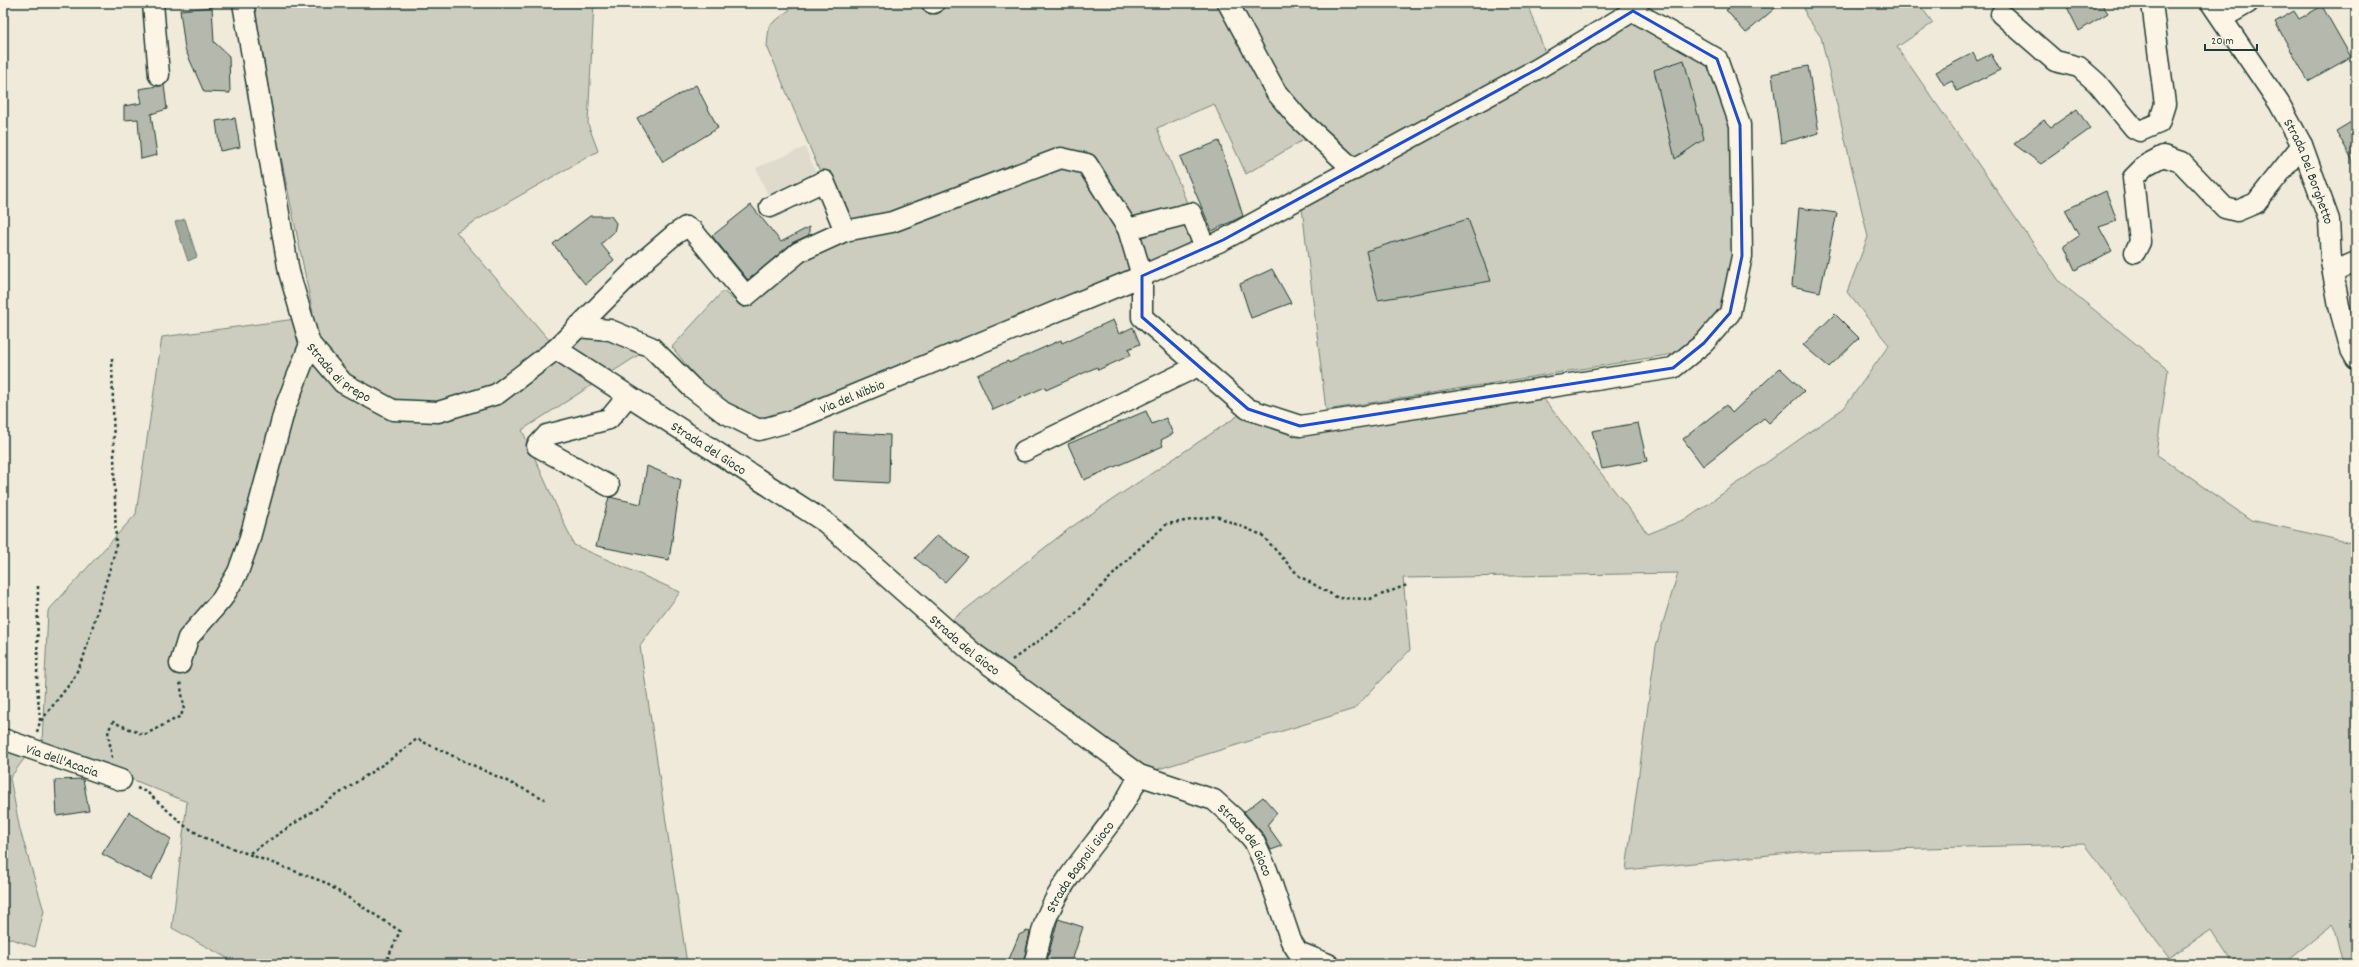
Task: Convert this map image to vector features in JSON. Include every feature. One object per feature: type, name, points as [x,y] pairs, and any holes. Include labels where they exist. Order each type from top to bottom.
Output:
[{"type":"street","points":[[154,3],[159,75]]},
{"type":"street","name":"Strada di Prepo","points":[[243,3],[290,272],[310,344],[343,383],[393,410],[438,412],[497,394],[556,349],[648,257],[675,234],[686,227],[693,231],[746,296],[799,252],[845,231]]},
{"type":"street","points":[[1228,3],[1276,92],[1298,118],[1354,170]]},
{"type":"street","points":[[2001,14],[2056,61],[2079,67],[2097,83],[2134,128],[2140,130],[2159,123],[2165,104],[2152,3]]},
{"type":"street","points":[[2217,11],[2248,3]]},
{"type":"street","points":[[770,207],[824,181],[845,231],[892,222],[1061,158],[1087,164],[1128,229],[1142,276],[1142,316],[1248,409],[1300,426],[1674,368],[1704,343],[1730,313],[1742,256],[1740,125],[1717,59],[1629,7]]},
{"type":"street","name":"Via del Nibbio","points":[[577,327],[610,330],[651,347],[692,388],[723,412],[759,430],[791,421],[1142,276],[1205,248],[1354,170],[1539,68],[1629,7]]},
{"type":"street","name":"Strada Del Borghetto","points":[[2217,11],[2279,103],[2302,145],[2329,220],[2333,272],[2339,306],[2351,350],[2356,359]]},
{"type":"street","points":[[2135,252],[2140,242],[2133,178],[2146,165],[2163,156],[2181,162],[2225,208],[2237,211],[2256,203],[2302,145]]},
{"type":"street","points":[[1128,229],[1191,213],[1205,248]]},
{"type":"street","points":[[2333,272],[2356,262]]},
{"type":"street","points":[[180,664],[188,638],[222,600],[238,572],[249,541],[285,408],[310,344]]},
{"type":"street","name":"Strada del Gioco","points":[[556,349],[825,522],[972,652],[1139,775],[1214,800],[1234,818],[1254,841],[1267,870],[1291,941],[1298,952],[1328,964]]},
{"type":"street","points":[[1024,451],[1198,366]]},
{"type":"street","points":[[609,486],[537,446],[548,435],[609,419],[628,396]]},
{"type":"street","name":"Via dell'Acacia","points":[[3,739],[117,778]]},
{"type":"street","name":"Strada Bagnoli Gioco","points":[[1034,964],[1048,914],[1070,877],[1132,792],[1139,775]]},
{"type":"path","points":[[32,748],[40,722],[72,681],[83,659],[116,548],[112,358]]},
{"type":"path","points":[[996,670],[1072,616],[1132,555],[1167,524],[1216,516],[1262,535],[1299,576],[1338,598],[1370,599],[1407,585]]},
{"type":"path","points":[[38,586],[37,684],[40,722]]},
{"type":"path","points":[[180,664],[180,684],[184,707],[181,716],[144,735],[112,722],[108,731],[117,778],[148,793],[185,826],[205,838],[324,882],[400,931],[385,964]]},
{"type":"path","points":[[250,854],[394,757],[417,739],[545,799]]},
{"type":"highlighted area","points":[[1633,11],[1717,59],[1740,125],[1742,256],[1730,313],[1704,343],[1673,368],[1300,426],[1248,409],[1142,317],[1142,276],[1223,240],[1539,68]]},
{"type":"shaded area","points":[[254,3],[594,3],[588,124],[598,151],[456,232],[556,348],[577,327],[651,347],[522,430],[574,545],[680,592],[640,646],[687,964],[238,964],[172,928],[187,802],[42,742],[48,611],[136,514],[162,337],[303,318],[313,313],[275,128]]},
{"type":"shaded area","points":[[798,3],[1528,3],[1545,53],[1357,157],[1303,140],[1246,174],[1214,104],[1157,128],[1205,248],[759,430],[723,412],[672,347],[723,291],[744,308],[845,231],[767,46],[769,26]]},
{"type":"shaded area","points":[[1803,3],[1918,3],[1933,23],[1897,47],[2060,282],[2168,370],[2156,454],[2251,520],[2356,544],[2356,964],[2343,964],[2333,924],[2283,964],[2233,964],[2211,930],[2169,958],[2084,844],[1808,851],[1626,870],[1656,646],[1678,573],[1403,578],[1410,650],[1354,709],[1139,775],[943,627],[1070,528],[1248,409],[1300,426],[1536,389],[1648,534],[1688,518],[1844,408],[1889,345],[1847,292],[1868,237],[1821,37],[1806,16]]},
{"type":"shaded area","points":[[1636,13],[1707,65],[1735,139],[1732,305],[1680,353],[1326,410],[1302,208]]},
{"type":"shaded area","points":[[805,147],[818,177],[769,198],[756,168]]},
{"type":"shaded area","points":[[185,219],[197,257],[188,261],[175,222]]},
{"type":"shaded area","points":[[3,739],[32,748],[10,778],[20,830],[44,911],[35,947],[3,936]]},
{"type":"building","points":[[1737,3],[1781,3],[1746,33],[1726,10]]},
{"type":"building","points":[[2065,3],[2101,3],[2108,13],[2079,31]]},
{"type":"building","points":[[2322,6],[2351,57],[2308,81],[2275,22],[2294,11],[2299,19]]},
{"type":"building","points":[[212,7],[214,42],[229,56],[230,93],[204,92],[185,49],[180,10]]},
{"type":"building","points":[[1973,53],[1977,61],[1991,54],[2000,70],[1957,91],[1952,81],[1944,85],[1936,72]]},
{"type":"building","points":[[1684,60],[1704,139],[1675,159],[1654,70]]},
{"type":"building","points":[[1808,66],[1819,133],[1781,143],[1772,74]]},
{"type":"building","points":[[164,85],[167,109],[151,114],[157,155],[141,159],[138,119],[124,120],[124,106],[142,103],[139,89]]},
{"type":"building","points":[[696,85],[718,128],[663,162],[637,118]]},
{"type":"building","points":[[2077,109],[2090,129],[2041,164],[2014,144],[2044,120],[2051,127]]},
{"type":"building","points":[[235,118],[240,147],[220,151],[216,121]]},
{"type":"building","points":[[2356,119],[2356,166],[2336,131]]},
{"type":"building","points":[[1219,141],[1243,216],[1212,231],[1180,157]]},
{"type":"building","points":[[2106,191],[2117,221],[2099,227],[2112,251],[2075,270],[2064,246],[2079,236],[2065,210]]},
{"type":"building","points":[[751,205],[781,242],[809,227],[809,235],[792,243],[748,280],[712,236]]},
{"type":"building","points":[[1799,208],[1837,213],[1820,292],[1792,286]]},
{"type":"building","points":[[590,216],[611,216],[616,223],[614,232],[601,244],[614,260],[585,284],[553,244]]},
{"type":"building","points":[[1468,219],[1491,281],[1378,300],[1366,251]]},
{"type":"building","points":[[1272,269],[1291,303],[1251,318],[1240,284]]},
{"type":"building","points":[[1835,314],[1859,338],[1829,367],[1803,345]]},
{"type":"building","points":[[1113,320],[1119,334],[1133,327],[1140,344],[1128,349],[1131,355],[1098,370],[1097,367],[1046,390],[1045,387],[993,410],[977,375],[1008,361],[1009,363],[1061,340],[1062,343]]},
{"type":"building","points":[[1780,368],[1804,391],[1769,423],[1764,418],[1703,466],[1683,439],[1726,405],[1732,413]]},
{"type":"building","points":[[1146,411],[1152,424],[1166,418],[1173,434],[1161,440],[1163,446],[1084,480],[1068,444]]},
{"type":"building","points":[[1638,423],[1647,461],[1602,469],[1592,431]]},
{"type":"building","points":[[835,432],[890,435],[889,483],[833,480]]},
{"type":"building","points":[[647,466],[681,480],[669,560],[596,546],[609,497],[641,504]]},
{"type":"building","points":[[937,535],[968,557],[945,582],[915,558]]},
{"type":"building","points":[[83,779],[89,811],[57,816],[55,780]]},
{"type":"building","points":[[1263,797],[1277,813],[1267,825],[1282,846],[1271,850],[1263,834],[1244,812]]},
{"type":"building","points":[[129,812],[171,839],[151,880],[102,854]]},
{"type":"building","points":[[1058,919],[1083,927],[1071,964],[1046,964]]},
{"type":"building","points":[[1027,931],[1030,932],[1023,964],[1007,964],[1019,935]]}]
